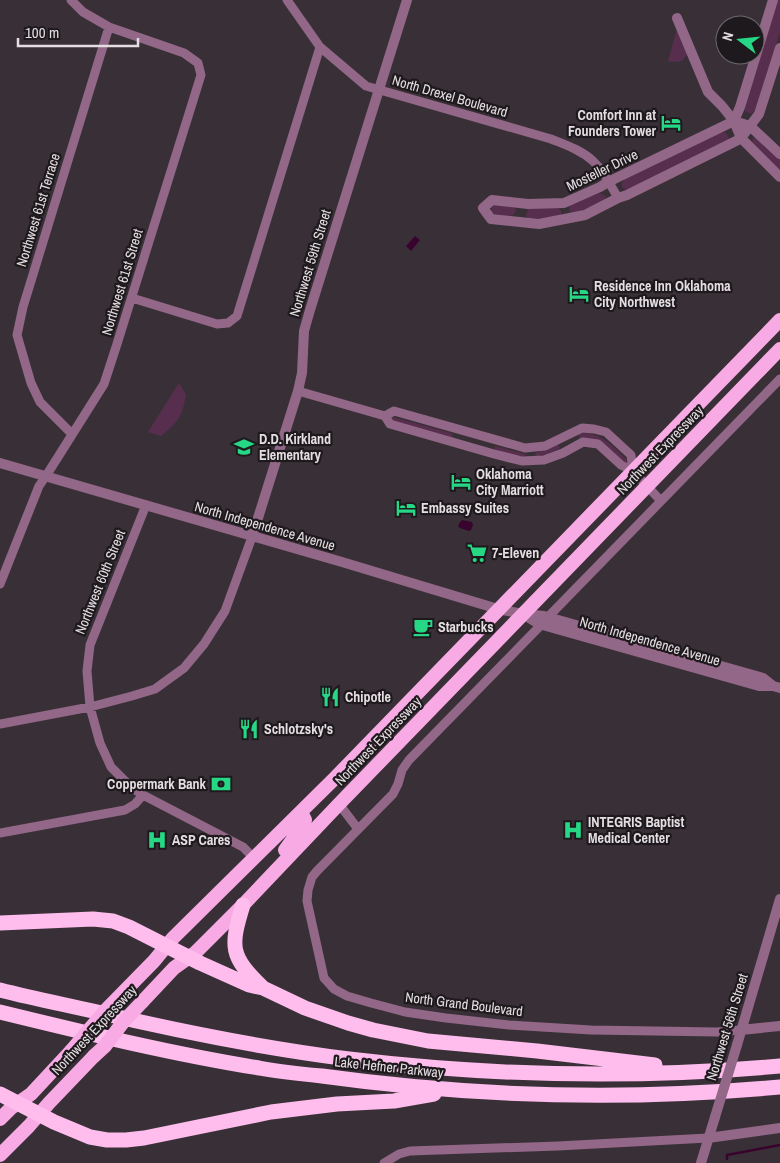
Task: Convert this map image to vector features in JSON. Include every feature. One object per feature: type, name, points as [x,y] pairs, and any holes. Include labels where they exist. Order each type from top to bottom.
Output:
[{"type":"highway","name":"Northwest Expressway","points":[[0,1119],[10,1108],[30,1094],[71,1052],[105,1011],[154,961],[173,938],[301,812],[780,320]]},
{"type":"highway","name":"Northwest Expressway","points":[[0,1155],[105,1046],[124,1021],[174,968],[195,953],[242,905],[780,349]]},
{"type":"highway","points":[[339,804],[336,796],[351,761]]},
{"type":"highway","points":[[260,886],[303,825],[304,820],[301,812]]},
{"type":"highway","points":[[242,905],[234,937],[235,948],[243,968],[263,988]]},
{"type":"highway","points":[[0,923],[93,919],[113,921],[129,927],[189,958],[249,984],[263,988],[305,1008],[348,1023],[419,1040],[546,1052],[706,1071]]},
{"type":"highway","name":"Lake Hefner Parkway","points":[[0,990],[214,1038],[350,1059],[520,1073],[590,1074],[706,1071],[780,1066]]},
{"type":"highway","name":"Lake Hefner Parkway","points":[[0,1012],[180,1053],[260,1068],[357,1081],[525,1094],[624,1095],[780,1087]]},
{"type":"highway","points":[[0,1094],[68,1129],[107,1140],[126,1140],[271,1112],[337,1104],[394,1101],[458,1090]]},
{"type":"street","points":[[71,0],[83,12],[109,27]]},
{"type":"street","name":"North Drexel Boulevard","points":[[287,0],[320,47],[366,86],[551,139],[574,148],[594,161],[618,198]]},
{"type":"street","name":"Northwest 59th Street","points":[[252,537],[298,390],[302,373],[304,331],[407,0]]},
{"type":"street","points":[[773,0],[735,118],[741,138],[780,177]]},
{"type":"street","points":[[677,18],[708,92],[735,118],[750,126],[780,154]]},
{"type":"street","name":"Northwest 61st Street","points":[[0,584],[39,486],[104,384],[201,75],[198,63],[184,53],[109,27]]},
{"type":"street","name":"Northwest 61st Terrace","points":[[72,434],[40,402],[17,335],[23,307],[109,27]]},
{"type":"street","points":[[132,298],[216,324],[228,323],[237,316],[320,47]]},
{"type":"street","points":[[741,138],[759,114],[780,48]]},
{"type":"street","name":"Mosteller Drive","points":[[735,118],[600,187],[564,203],[528,204],[492,200],[483,208],[491,219],[539,224],[585,215],[741,138]]},
{"type":"street","points":[[339,804],[358,829],[393,794],[402,770],[409,760],[780,379]]},
{"type":"street","points":[[298,390],[385,416],[390,424],[522,461],[544,460],[563,453],[583,442],[598,444],[621,465],[633,471],[661,501]]},
{"type":"street","points":[[385,416],[394,411],[525,448],[545,446],[582,428],[594,429],[606,432],[631,455],[633,471]]},
{"type":"street","points":[[567,434],[573,448]]},
{"type":"street","points":[[529,462],[532,448]]},
{"type":"street","name":"North Independence Avenue","points":[[0,464],[342,562],[498,609],[522,614],[759,686],[777,687]]},
{"type":"street","name":"Northwest 60th Street","points":[[146,506],[90,645],[87,670],[90,706],[100,744],[111,767],[131,787],[243,847],[254,858]]},
{"type":"street","points":[[0,724],[90,706],[155,689],[184,668],[204,644],[225,611],[252,537]]},
{"type":"street","points":[[0,833],[125,810],[136,804],[143,795]]},
{"type":"street","name":"North Grand Boulevard","points":[[358,829],[317,871],[312,878],[306,901],[324,978],[334,989],[355,998],[405,1012],[509,1025],[591,1030],[717,1032],[780,1026]]},
{"type":"street","name":"Northwest 56th Street","points":[[701,1163],[780,899]]},
{"type":"street","points":[[387,1161],[399,1154],[410,1151],[708,1138],[780,1128]]},
{"type":"shaded area","points":[[777,0],[780,0],[780,32],[756,109],[751,114],[745,111],[745,106],[757,65],[765,65],[765,40]]},
{"type":"shaded area","points":[[677,29],[687,55],[682,61],[672,62],[668,61]]},
{"type":"shaded area","points":[[721,132],[726,133],[729,139],[630,189],[622,187],[625,179]]},
{"type":"shaded area","points":[[756,136],[780,156],[780,171],[754,145],[752,140]]},
{"type":"shaded area","points":[[600,193],[606,196],[603,202],[577,213],[572,213],[569,210],[570,205],[573,203]]},
{"type":"shaded area","points":[[494,204],[514,207],[516,211],[509,216],[492,213],[491,210]]},
{"type":"shaded area","points":[[558,208],[561,211],[561,215],[555,219],[528,218],[526,216],[528,209]]},
{"type":"shaded area","points":[[415,236],[420,240],[411,251],[406,246]]},
{"type":"shaded area","points":[[179,383],[186,395],[183,409],[178,419],[161,436],[148,432]]},
{"type":"shaded area","points":[[393,417],[453,435],[451,438],[394,421]]},
{"type":"shaded area","points":[[582,433],[602,438],[627,460],[630,465],[627,466],[595,440],[579,438],[578,434]]},
{"type":"shaded area","points":[[558,444],[560,448],[548,454],[538,457],[535,455],[536,453]]},
{"type":"shaded area","points":[[495,446],[525,454],[525,456],[495,451]]},
{"type":"shaded area","points":[[462,520],[472,522],[471,530],[469,531],[458,526]]},
{"type":"waterway","points":[[727,1159],[727,1155],[780,1145]]},
{"type":"place","name":"Comfort Inn at Founders Tower","points":[[671,123]]},
{"type":"place","name":"Residence Inn Oklahoma City Northwest","points":[[579,294]]},
{"type":"place","name":"D.D. Kirkland Elementary","points":[[244,447]]},
{"type":"place","name":"Oklahoma City Marriott","points":[[461,482]]},
{"type":"place","name":"Embassy Suites","points":[[406,508]]},
{"type":"place","name":"7-Eleven","points":[[477,553]]},
{"type":"place","name":"Starbucks","points":[[423,627]]},
{"type":"place","name":"Chipotle","points":[[330,697]]},
{"type":"place","name":"Schlotzsky's","points":[[249,729]]},
{"type":"place","name":"Coppermark Bank","points":[[221,784]]},
{"type":"place","name":"INTEGRIS Baptist Medical Center","points":[[573,830]]},
{"type":"place","name":"ASP Cares","points":[[157,840]]}]
